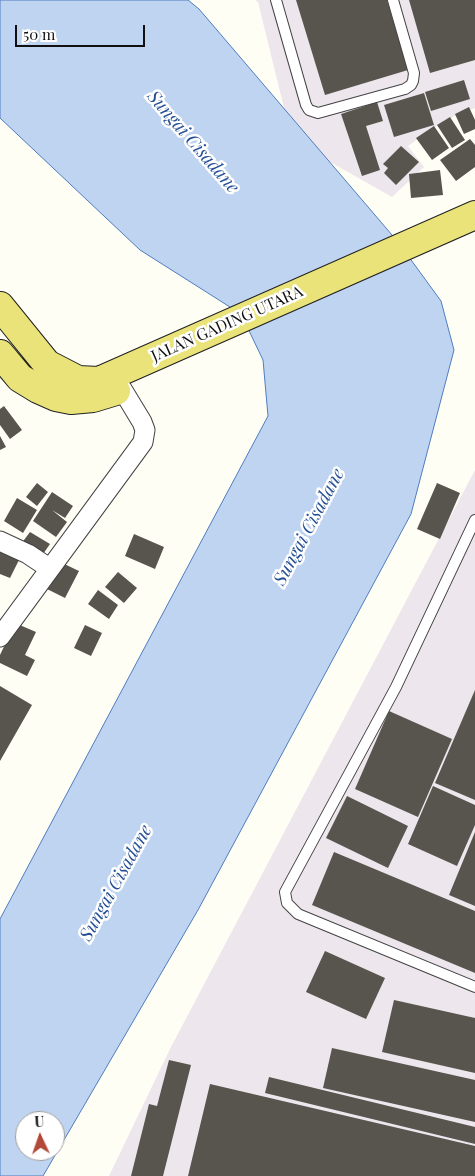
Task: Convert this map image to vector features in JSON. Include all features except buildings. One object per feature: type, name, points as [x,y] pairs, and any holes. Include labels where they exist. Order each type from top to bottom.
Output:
[{"type":"main road","name":"JALAN GADING UTARA","points":[[5,361],[20,378],[56,397],[71,400],[93,398],[475,215]]},
{"type":"main road","name":"JALAN GADING UTARA","points":[[0,306],[47,364],[71,377],[84,381],[99,381],[116,375],[132,378],[475,230]]},
{"type":"main road","points":[[5,361],[33,349]]},
{"type":"street","points":[[0,637],[143,442],[144,430],[132,378]]},
{"type":"street","points":[[0,541],[28,554],[49,568]]},
{"type":"lane","points":[[276,0],[306,105],[309,110],[318,114],[405,89],[411,85],[414,73],[393,0]]},
{"type":"lane","points":[[475,520],[396,687],[285,892],[287,903],[298,914],[475,988]]},
{"type":"shaded area","points":[[255,0],[475,0],[475,108],[445,120],[408,146],[424,167],[392,197],[318,155],[287,120],[258,2]]},
{"type":"shaded area","points":[[475,470],[475,1176],[109,1176],[171,1047]]},
{"type":"water","name":"Sungai Cisadane","points":[[0,0],[188,0],[199,9],[398,242],[441,301],[454,350],[411,514],[198,910],[65,1138],[65,1111],[15,1111],[15,1161],[52,1161],[43,1176],[0,1176],[0,919],[268,416],[263,360],[241,314],[140,250],[0,118]]}]
